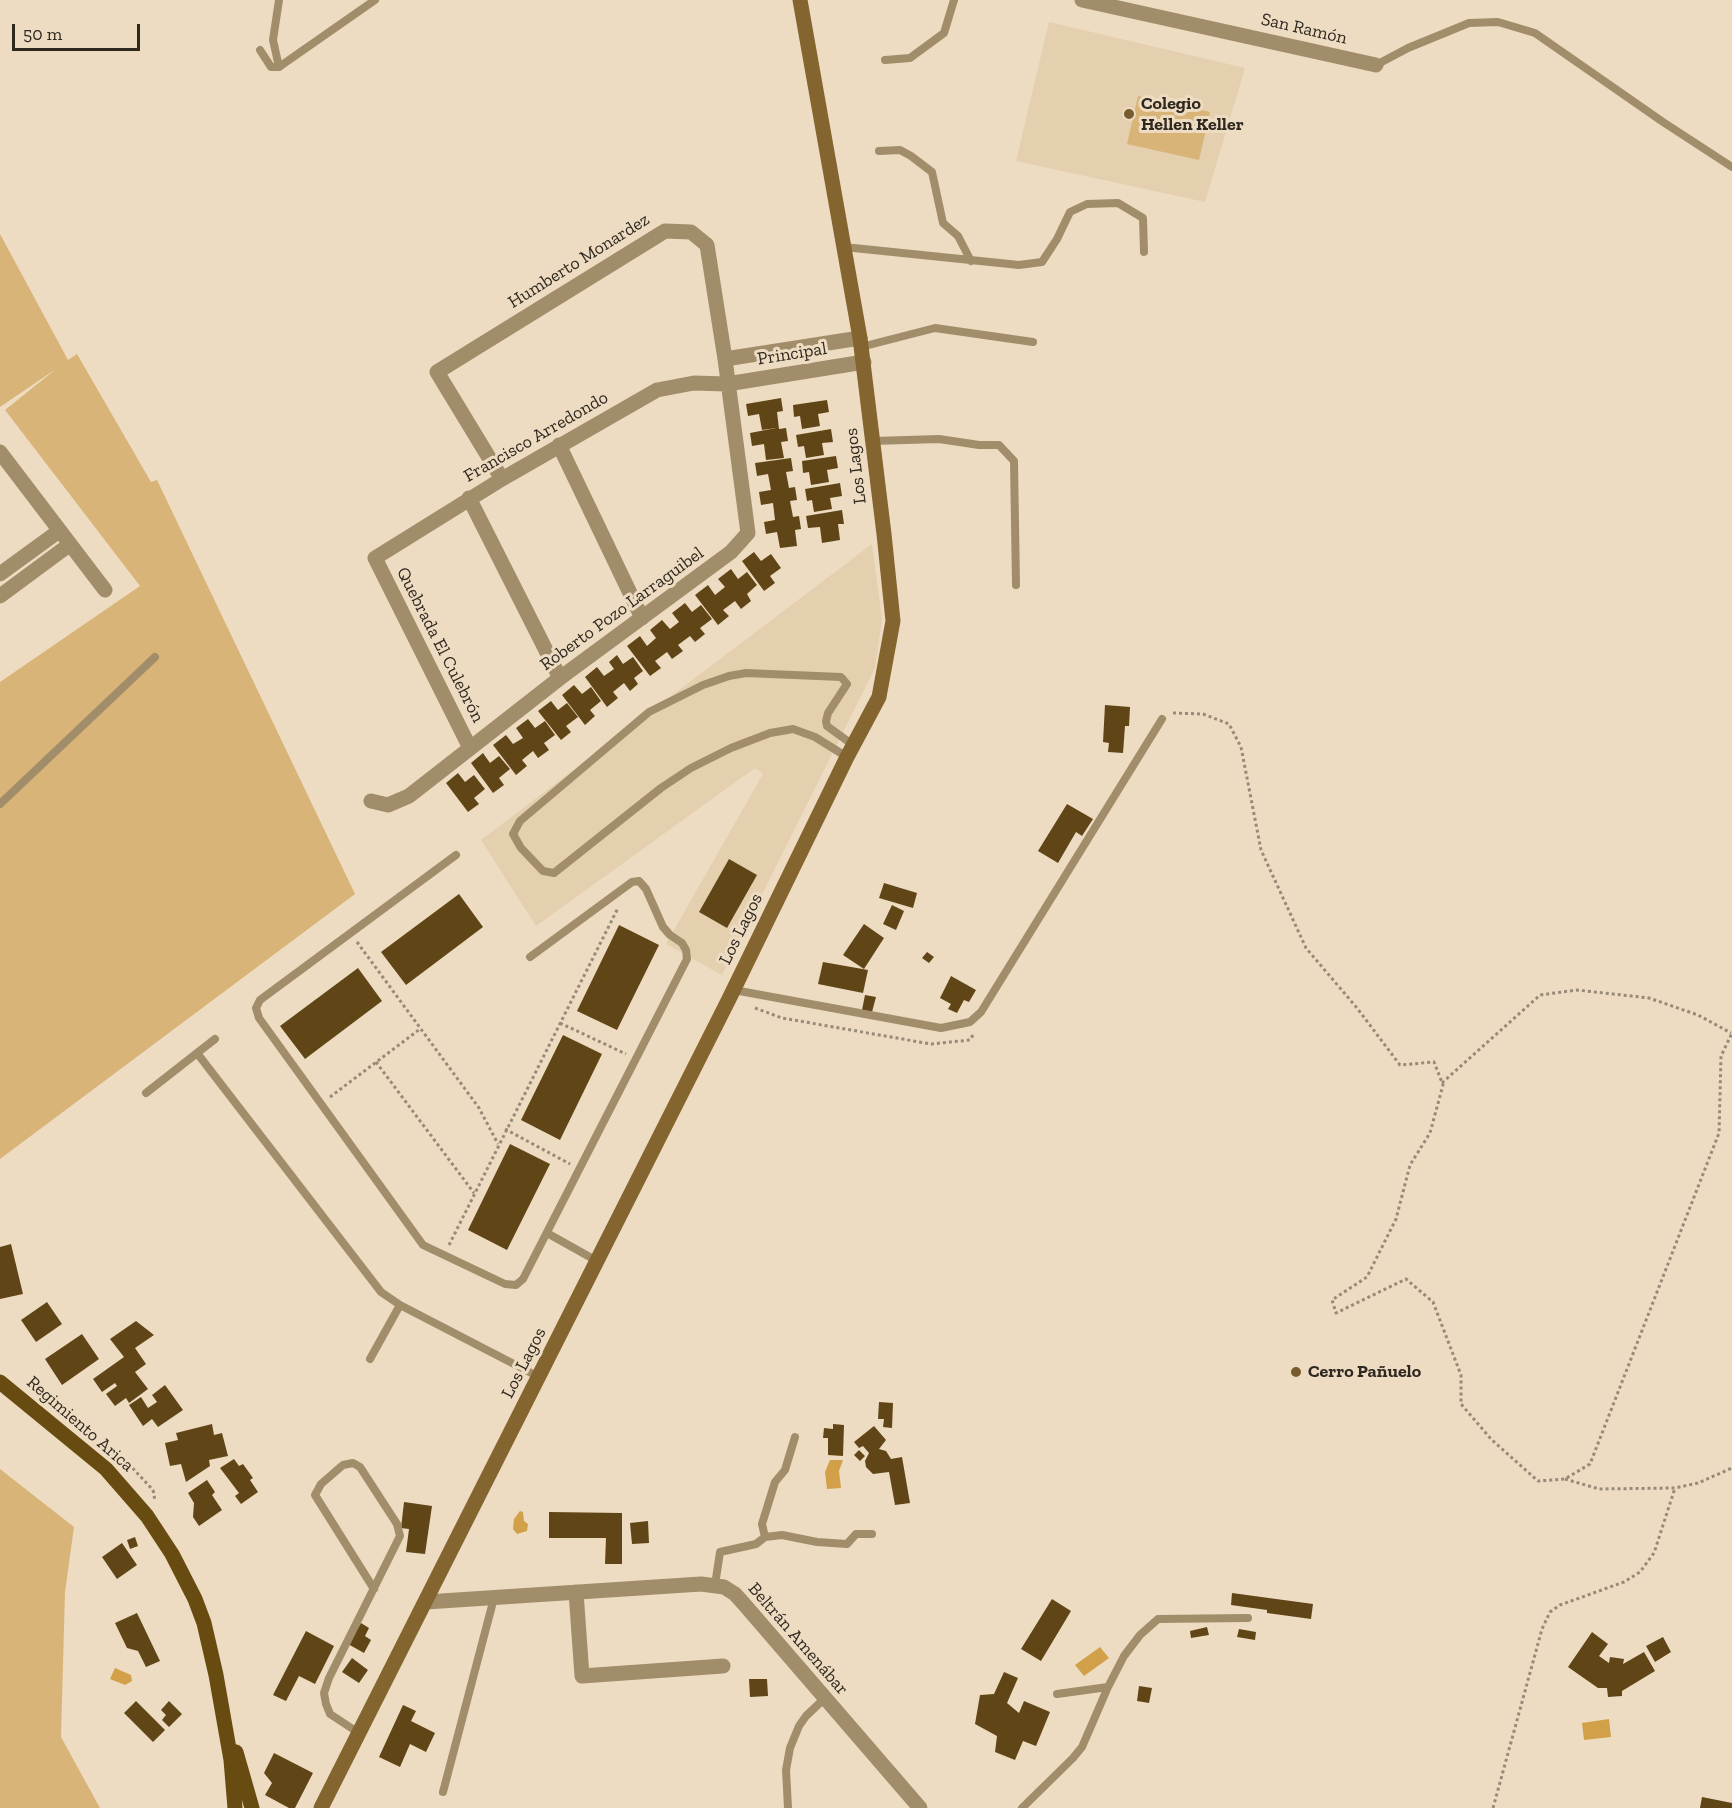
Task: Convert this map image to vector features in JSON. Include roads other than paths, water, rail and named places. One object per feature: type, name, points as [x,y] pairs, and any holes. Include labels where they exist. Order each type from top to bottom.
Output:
[{"type":"main road","name":"Los Lagos","points":[[321,1808],[732,994],[850,751],[879,697],[892,621],[873,441],[861,342],[800,0]]},
{"type":"main road","name":"Regimiento Arica","points":[[0,1382],[106,1469],[134,1499],[159,1533],[184,1576],[204,1623],[216,1675],[226,1727],[235,1808]]},
{"type":"main road","name":"Regimiento Arica","points":[[226,1727],[246,1783],[252,1808]]},
{"type":"street","name":"San Ramón","points":[[1082,0],[1376,65]]},
{"type":"street","name":"Humberto Monardez","points":[[502,479],[437,372],[666,231],[691,232],[707,245],[725,359]]},
{"type":"street","name":"Principal","points":[[725,359],[861,342]]},
{"type":"street","name":"Roberto Pozo Larraguibel","points":[[371,801],[388,805],[409,796],[560,678],[731,552],[748,532],[725,359]]},
{"type":"street","name":"Principal","points":[[727,384],[864,362]]},
{"type":"street","name":"Francisco Arredondo","points":[[375,558],[470,498],[657,390],[694,383],[727,384]]},
{"type":"street","points":[[559,446],[642,618]]},
{"type":"street","points":[[0,452],[105,590]]},
{"type":"street","points":[[470,498],[560,678]]},
{"type":"street","points":[[0,574],[59,531]]},
{"type":"street","points":[[0,596],[69,545]]},
{"type":"street","name":"Quebrada El Culebrón","points":[[375,558],[470,748]]},
{"type":"street","points":[[426,1602],[701,1584],[715,1585]]},
{"type":"street","name":"Beltrán Amenábar","points":[[715,1585],[735,1594],[920,1807]]},
{"type":"street","points":[[576,1593],[582,1676],[723,1666]]},
{"type":"lane","points":[[279,0],[273,40],[279,67]]},
{"type":"lane","points":[[261,50],[271,67],[279,67],[375,0]]},
{"type":"lane","points":[[885,60],[910,58],[944,33],[954,0]]},
{"type":"lane","points":[[1376,65],[1408,48],[1469,23],[1498,22],[1535,33],[1732,167]]},
{"type":"lane","points":[[879,151],[900,150],[932,172],[943,224],[958,236],[971,261]]},
{"type":"lane","points":[[844,247],[1019,266],[1042,262],[1057,239],[1070,212],[1087,204],[1118,203],[1143,218],[1144,252]]},
{"type":"lane","points":[[861,342],[935,328],[1033,342]]},
{"type":"lane","points":[[873,441],[939,438],[979,445],[999,445],[1014,461],[1016,585]]},
{"type":"lane","points":[[0,804],[155,657]]},
{"type":"lane","points":[[746,672],[841,677],[847,684],[828,713],[826,721],[827,726],[850,751],[793,729],[770,733],[731,748],[691,768],[661,788],[554,873],[543,871],[521,848],[513,834],[519,821],[650,712],[703,685],[729,676],[746,672]]},
{"type":"lane","points":[[732,994],[941,1028],[970,1022],[981,1012],[1164,720]]},
{"type":"lane","points":[[456,855],[260,1000],[256,1008],[259,1018],[423,1245],[505,1284],[516,1285],[523,1279],[687,959],[682,943],[669,935],[663,927],[646,889],[639,881],[632,882],[530,957]]},
{"type":"lane","points":[[146,1093],[215,1039]]},
{"type":"lane","points":[[197,1053],[381,1292],[400,1305],[539,1377]]},
{"type":"lane","points":[[547,1233],[597,1261]]},
{"type":"lane","points":[[370,1359],[400,1305]]},
{"type":"lane","points":[[765,1538],[762,1524],[775,1482],[784,1470],[795,1437]]},
{"type":"lane","points":[[359,1733],[330,1714],[324,1693],[329,1678],[374,1588],[400,1536],[397,1524],[360,1467],[353,1463],[343,1465],[321,1484],[315,1495],[374,1588]]},
{"type":"lane","points":[[715,1585],[720,1552],[756,1544],[765,1538],[782,1535],[817,1542],[847,1544],[856,1534],[872,1534]]},
{"type":"lane","points":[[443,1792],[494,1598]]},
{"type":"lane","points":[[1022,1808],[1082,1747],[1124,1656],[1140,1635],[1158,1619],[1248,1618]]},
{"type":"lane","points":[[1057,1694],[1108,1687]]},
{"type":"lane","points":[[788,1808],[786,1770],[790,1748],[796,1731],[806,1716],[824,1699]]},
{"type":"place","name":"Colegio Hellen Keller","points":[[1129,114]]},
{"type":"place","name":"Cerro Pañuelo","points":[[1296,1372]]}]
